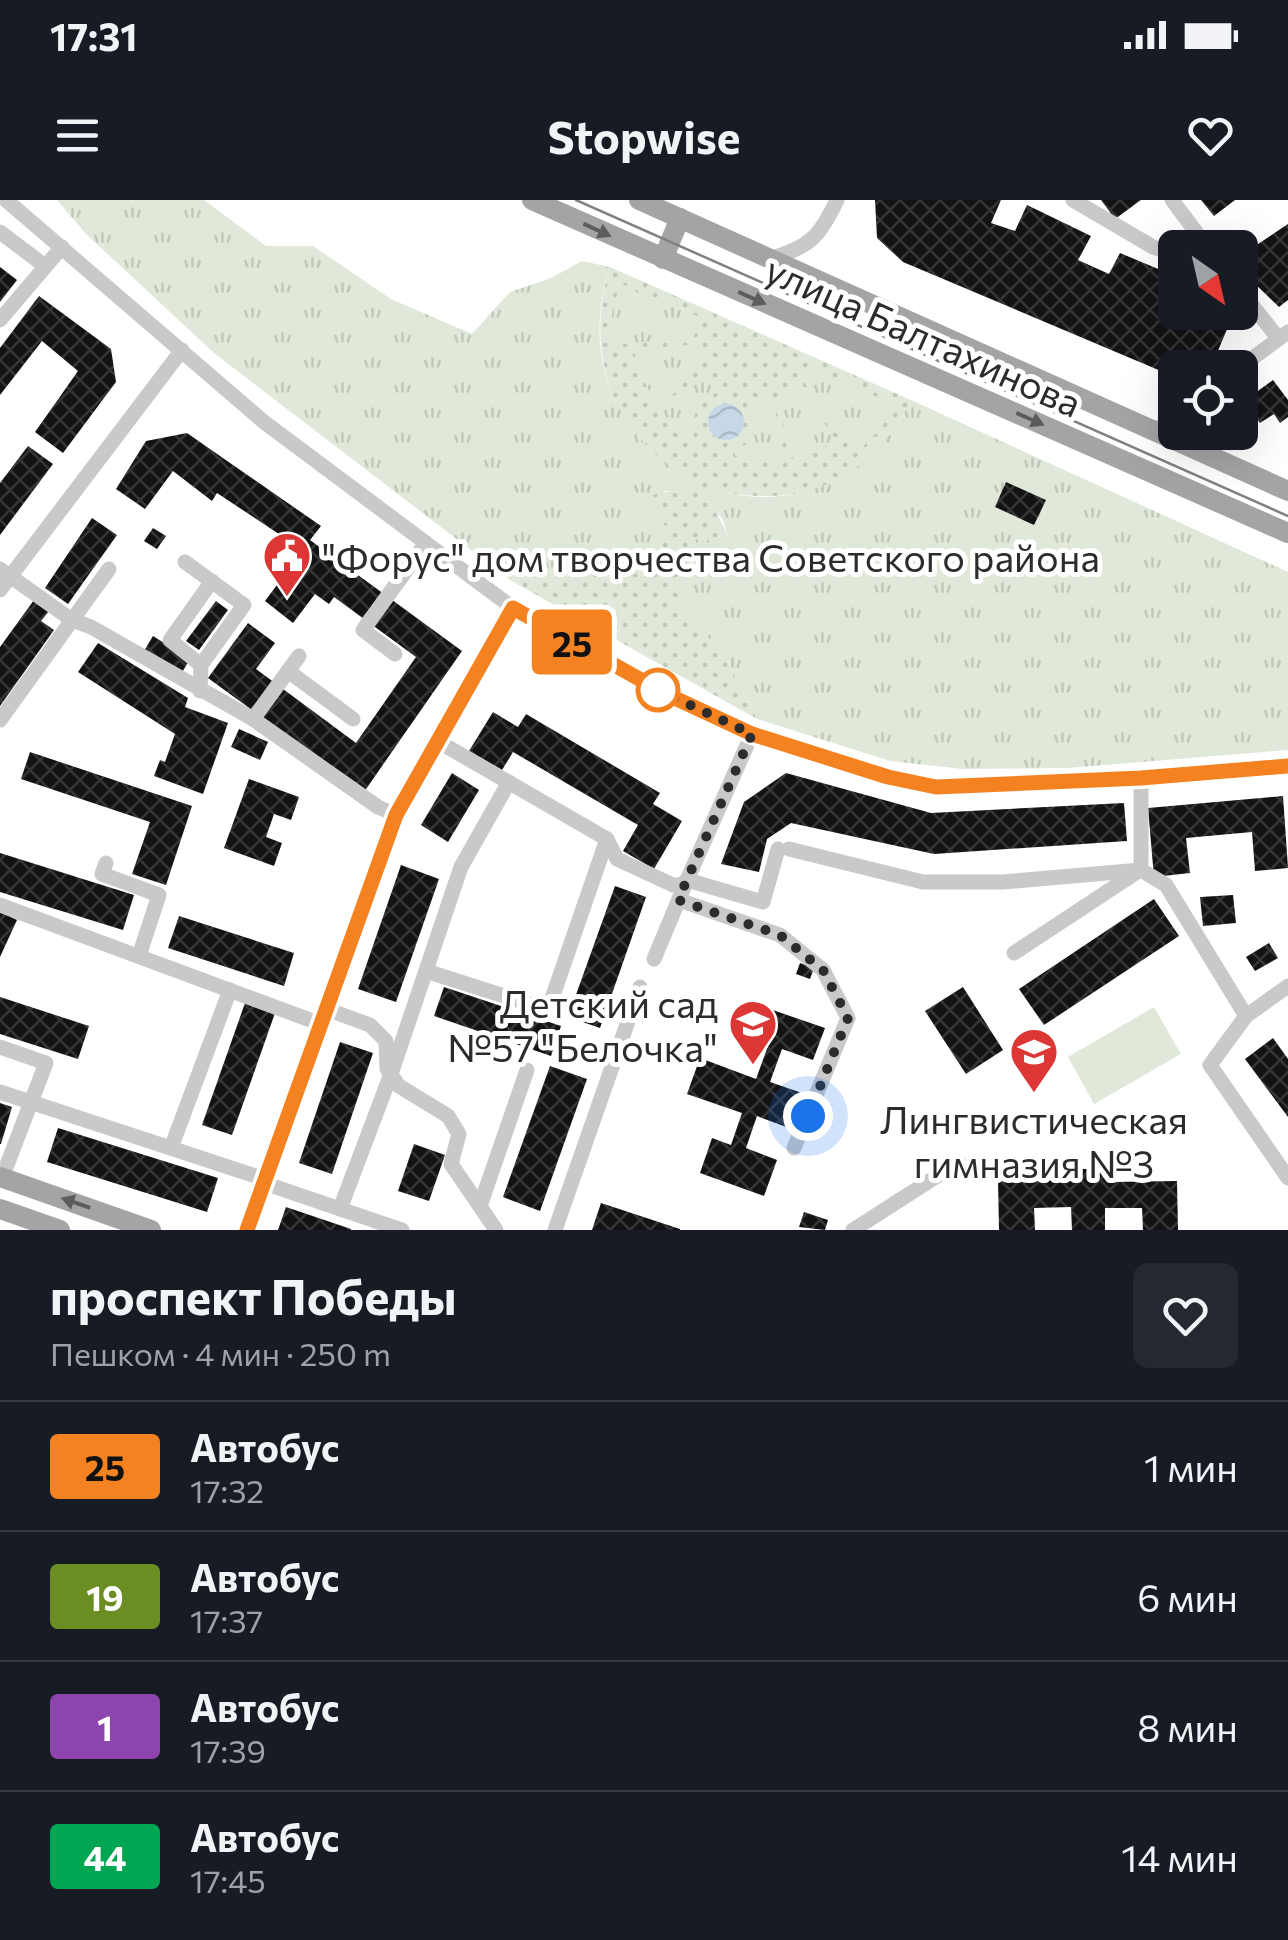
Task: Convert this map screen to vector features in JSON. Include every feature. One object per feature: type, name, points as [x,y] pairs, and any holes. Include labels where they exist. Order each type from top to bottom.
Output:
[{"type":"main road","name":"улица Балтахинова","points":[[532,200],[1288,533]]},
{"type":"main road","name":"улица Балтахинова","points":[[638,200],[1288,491]]},
{"type":"main road","points":[[662,260],[680,218]]},
{"type":"main road","points":[[1,1177],[152,1230]]},
{"type":"main road","points":[[0,1210],[60,1230]]},
{"type":"street","points":[[6,200],[264,422],[513,608],[666,694],[752,734],[888,777],[936,787],[1141,778],[1288,766]]},
{"type":"street","points":[[772,258],[801,249],[817,236],[837,200]]},
{"type":"street","points":[[1073,200],[1158,249]]},
{"type":"street","points":[[1172,200],[1194,230]]},
{"type":"street","points":[[0,232],[45,266]]},
{"type":"street","points":[[0,320],[62,247]]},
{"type":"street","points":[[1258,309],[1283,335],[1258,354]]},
{"type":"street","points":[[0,590],[8,571],[182,350]]},
{"type":"street","points":[[395,654],[364,630],[426,543]]},
{"type":"street","points":[[185,562],[244,605],[202,665],[200,691]]},
{"type":"street","points":[[0,720],[109,569]]},
{"type":"street","points":[[8,571],[72,620],[92,627],[253,720],[378,808],[396,815]]},
{"type":"street","points":[[202,665],[170,640],[212,581]]},
{"type":"street","points":[[247,1230],[396,815],[513,608]]},
{"type":"street","points":[[253,720],[299,656]]},
{"type":"street","points":[[288,672],[353,719]]},
{"type":"street","points":[[654,959],[752,734]]},
{"type":"street","points":[[438,742],[607,839],[618,859],[673,885],[687,880]]},
{"type":"street","points":[[1140,870],[1141,778]]},
{"type":"street","points":[[340,1208],[462,867],[509,782]]},
{"type":"street","points":[[426,971],[548,1010],[607,839]]},
{"type":"street","points":[[687,880],[763,902],[783,849],[923,882],[1003,882],[1140,870],[1166,885],[1246,1016]]},
{"type":"street","points":[[106,862],[102,874],[160,896],[139,956]]},
{"type":"street","points":[[1014,953],[1140,870]]},
{"type":"street","points":[[678,900],[780,935],[823,970],[848,1018],[794,1148]]},
{"type":"street","points":[[0,905],[230,990],[370,1025],[386,1041],[388,1068],[399,1086],[448,1116],[459,1134],[451,1164],[496,1230]]},
{"type":"street","points":[[1288,986],[1246,1016],[1210,1065],[1288,1178]]},
{"type":"street","points":[[554,1230],[640,987]]},
{"type":"street","points":[[171,1148],[230,990]]},
{"type":"street","points":[[0,1047],[46,1063],[1,1177]]},
{"type":"street","points":[[480,1206],[527,1070]]},
{"type":"street","points":[[0,1092],[402,1230]]},
{"type":"street","points":[[852,1230],[959,1162]]},
{"type":"green space","points":[[57,200],[204,200],[266,246],[313,246],[391,299],[472,334],[510,292],[551,278],[582,261],[610,267],[599,331],[610,389],[642,440],[692,481],[686,496],[666,491],[650,496],[668,527],[644,571],[623,578],[584,574],[510,580],[214,353],[86,234]]},
{"type":"green space","points":[[610,267],[911,400],[875,453],[830,484],[777,496],[714,491],[715,510],[728,535],[696,540],[675,586],[728,662],[757,719],[510,580],[584,574],[623,578],[663,524],[649,496],[676,492],[692,482],[648,449],[619,409],[610,387],[604,364],[601,316]]},
{"type":"green space","points":[[620,283],[697,316],[695,337],[611,345],[612,314]]},
{"type":"green space","points":[[696,344],[703,364],[654,400],[639,372],[634,351]]},
{"type":"green space","points":[[817,370],[895,405],[880,430],[855,454],[805,384]]},
{"type":"green space","points":[[707,371],[723,388],[698,407],[694,438],[674,426],[658,408]]},
{"type":"green space","points":[[800,388],[836,440],[817,452],[788,460],[780,398]]},
{"type":"green space","points":[[751,399],[774,399],[781,461],[756,462],[734,455],[754,434]]},
{"type":"green space","points":[[911,400],[1288,572],[1288,750],[1068,768],[963,769],[890,761],[757,719],[728,662],[683,606],[675,586],[696,539],[701,542],[728,535],[722,518],[708,505],[714,490],[775,497],[830,483],[877,450]]},
{"type":"green space","points":[[1154,1007],[1181,1054],[1094,1104],[1068,1057]]},
{"type":"water","points":[[726,404],[738,410],[744,422],[738,434],[726,440],[714,434],[708,422],[714,410]]},
{"type":"building","points":[[875,200],[1001,200],[991,223],[1015,231],[1027,205],[1091,236],[1078,260],[1109,274],[1120,253],[1158,269],[1158,330],[1227,330],[1218,350],[1158,350],[1158,370],[903,262],[877,238]]},
{"type":"building","points":[[1101,200],[1141,200],[1115,219]]},
{"type":"building","points":[[1201,200],[1235,200],[1214,216]]},
{"type":"building","points":[[1288,224],[1288,300],[1279,307],[1258,287],[1258,244]]},
{"type":"building","points":[[0,267],[17,280],[0,302]]},
{"type":"building","points":[[39,296],[111,349],[116,382],[63,453],[35,432],[78,371],[42,341],[0,395],[0,348]]},
{"type":"building","points":[[1273,380],[1288,400],[1288,417],[1280,423],[1274,414],[1260,423],[1258,391]]},
{"type":"building","points":[[187,433],[321,526],[310,540],[462,651],[364,792],[208,678],[248,623],[275,643],[256,669],[356,743],[416,657],[334,597],[329,604],[315,594],[293,623],[265,601],[303,550],[217,493],[212,501],[173,471],[145,509],[116,489],[146,441]]},
{"type":"building","points":[[28,446],[53,464],[0,535],[0,483]]},
{"type":"building","points":[[1006,482],[1046,500],[1034,525],[995,507]]},
{"type":"building","points":[[92,518],[117,535],[68,604],[45,588]]},
{"type":"building","points":[[153,528],[166,536],[157,549],[144,541]]},
{"type":"building","points":[[34,600],[49,611],[41,621],[54,630],[0,706],[0,647]]},
{"type":"building","points":[[216,601],[228,610],[199,650],[186,641]]},
{"type":"building","points":[[153,636],[190,659],[181,674],[144,651]]},
{"type":"building","points":[[98,643],[188,698],[185,707],[228,723],[203,794],[154,776],[160,760],[165,762],[175,734],[78,672]]},
{"type":"building","points":[[493,712],[518,727],[526,714],[660,793],[653,804],[682,821],[654,869],[623,851],[638,825],[513,752],[502,770],[469,751]]},
{"type":"building","points":[[239,729],[268,742],[260,760],[231,747]]},
{"type":"building","points":[[30,752],[192,806],[166,885],[132,874],[150,822],[21,779]]},
{"type":"building","points":[[452,773],[479,790],[448,842],[421,825]]},
{"type":"building","points":[[786,773],[931,813],[1124,803],[1127,841],[934,854],[791,823],[767,839],[759,872],[721,864],[744,802]]},
{"type":"building","points":[[249,779],[299,797],[291,820],[274,814],[266,837],[282,843],[274,866],[224,848]]},
{"type":"building","points":[[1283,796],[1288,868],[1255,871],[1252,832],[1186,838],[1190,873],[1154,877],[1148,808]]},
{"type":"building","points":[[0,853],[134,895],[123,930],[0,892]]},
{"type":"building","points":[[401,865],[439,879],[396,1002],[358,989]]},
{"type":"building","points":[[615,886],[646,897],[600,1028],[568,1017]]},
{"type":"building","points":[[1233,895],[1236,923],[1203,926],[1200,897]]},
{"type":"building","points":[[1154,899],[1179,936],[1044,1025],[1019,989]]},
{"type":"building","points":[[0,912],[17,920],[0,957]]},
{"type":"building","points":[[179,916],[294,953],[284,986],[168,948]]},
{"type":"building","points":[[1269,943],[1278,958],[1255,971],[1246,957]]},
{"type":"building","points":[[800,963],[814,968],[810,979],[796,974]]},
{"type":"building","points":[[444,987],[561,1026],[551,1056],[434,1016]]},
{"type":"building","points":[[963,987],[1003,1050],[966,1074],[925,1011]]},
{"type":"building","points":[[0,997],[89,1026],[78,1059],[0,1034]]},
{"type":"building","points":[[245,1003],[275,1013],[232,1135],[202,1125]]},
{"type":"building","points":[[758,1005],[825,1028],[813,1060],[782,1049],[770,1082],[802,1093],[789,1128],[757,1116],[746,1148],[777,1160],[764,1196],[700,1173],[712,1138],[731,1145],[742,1113],[687,1094],[700,1058],[756,1079],[768,1046],[746,1037]]},
{"type":"building","points":[[1273,1038],[1288,1059],[1288,1117],[1245,1059]]},
{"type":"building","points":[[340,1042],[373,1053],[332,1174],[299,1163]]},
{"type":"building","points":[[550,1066],[587,1079],[540,1211],[503,1197]]},
{"type":"building","points":[[0,1103],[12,1107],[1,1144],[0,1144]]},
{"type":"building","points":[[58,1128],[218,1178],[207,1212],[47,1162]]},
{"type":"building","points":[[414,1144],[445,1155],[429,1201],[398,1191]]},
{"type":"building","points":[[1062,1169],[1112,1169],[1112,1182],[1177,1181],[1178,1230],[1143,1230],[1142,1208],[1105,1208],[1105,1230],[1072,1230],[1071,1207],[1034,1208],[1035,1230],[999,1230],[998,1180],[1062,1179]]},
{"type":"building","points":[[601,1203],[680,1229],[680,1230],[592,1230]]},
{"type":"building","points":[[286,1207],[351,1229],[351,1230],[278,1230]]},
{"type":"building","points":[[804,1212],[828,1220],[825,1230],[799,1227]]},
{"type":"tram line","points":[[576,200],[1288,516]]},
{"type":"bus line","name":"25","points":[[247,1230],[396,815],[513,608],[666,694],[752,734],[888,777],[936,787],[1141,778],[1288,766]]},
{"type":"place","name":"\"Форус\" дом творчества Советского района","points":[[287,598]]},
{"type":"place","name":"Детский сад №57 \"Белочка\"","points":[[753,1066]]},
{"type":"place","name":"Лингвистическая гимназия №3","points":[[1034,1094]]},
{"type":"route","points":[[658,690],[752,734],[678,900],[780,935],[823,970],[848,1018],[808,1116]]}]
